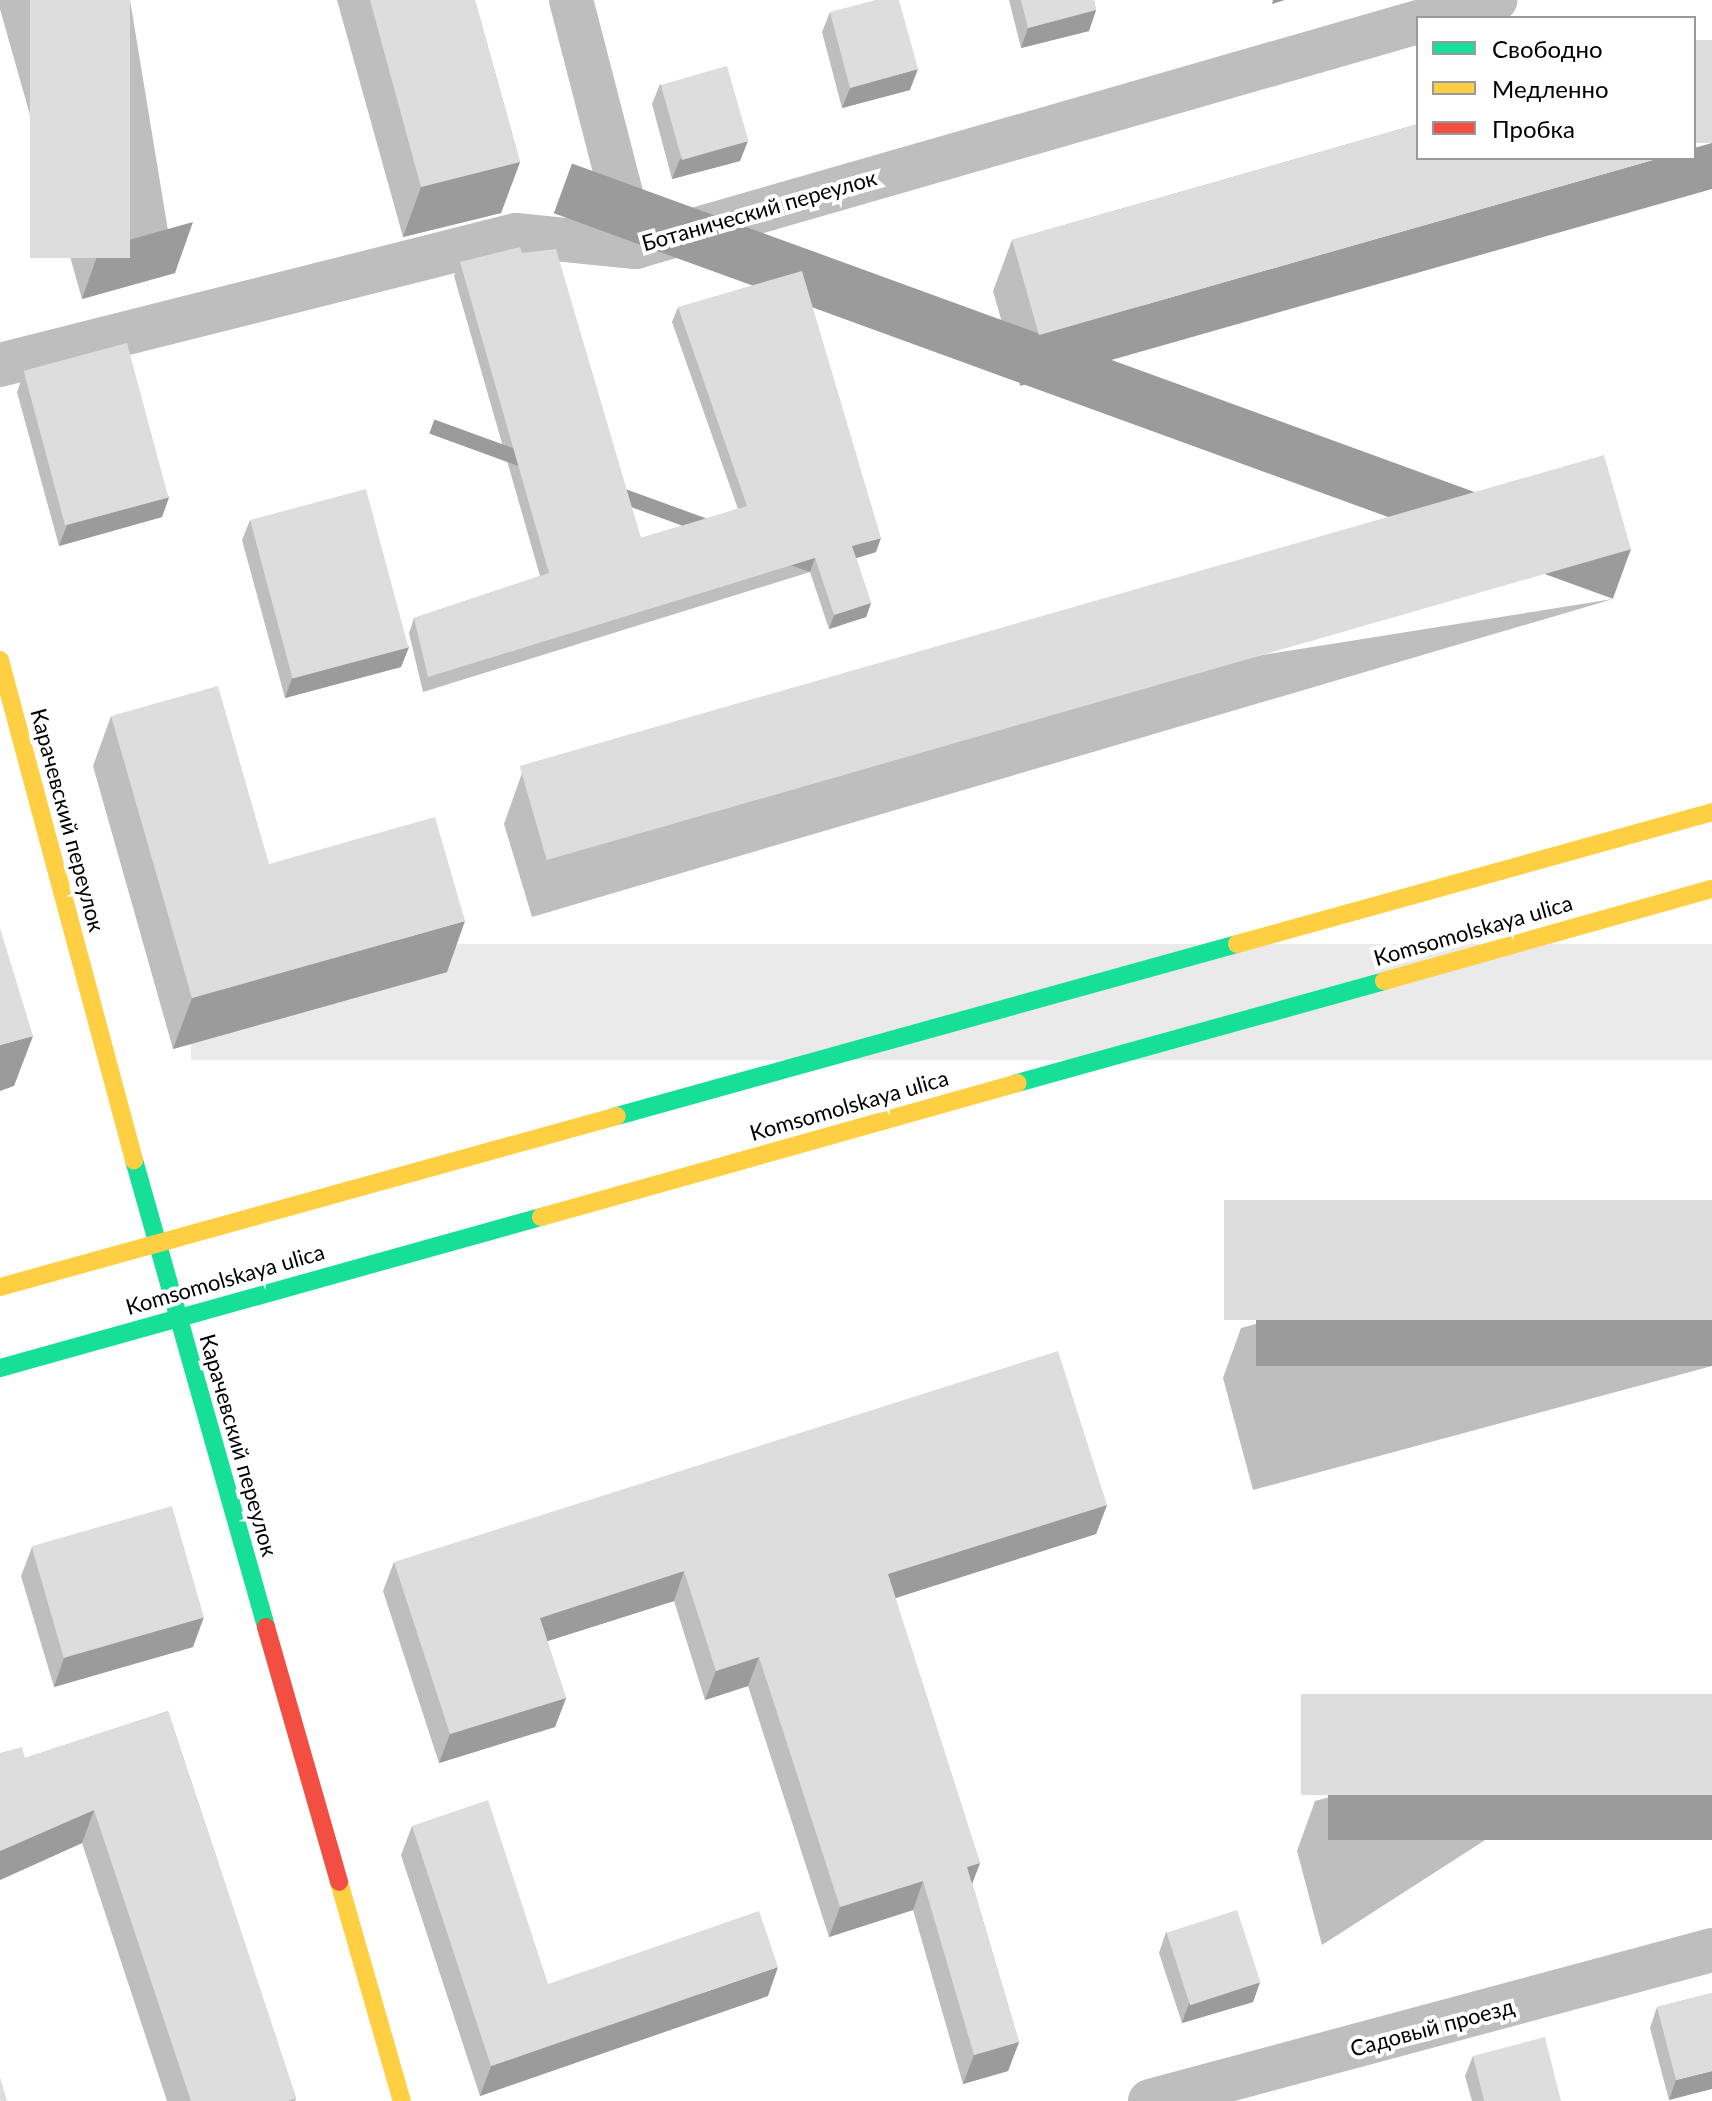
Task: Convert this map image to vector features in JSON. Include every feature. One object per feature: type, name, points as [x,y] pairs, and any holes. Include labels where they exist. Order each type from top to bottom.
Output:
[{"type":"main road","name":"Карачевский переулок","points":[[0,660],[157,1244],[402,2101]]},
{"type":"main road","points":[[0,1287],[1712,812]]},
{"type":"main road","name":"Komsomolskaya ulica","points":[[0,1368],[1712,889]]},
{"type":"street","points":[[571,0],[635,247]]},
{"type":"street","points":[[1439,16],[1495,0]]},
{"type":"street","name":"Ботанический переулок","points":[[0,365],[516,235],[635,247],[1416,23]]},
{"type":"street","name":"Садовый проезд","points":[[1150,2101],[1712,1950]]},
{"type":"shaded area","points":[[191,944],[1712,944],[1712,1060],[191,1060]]},
{"type":"building","points":[[30,0],[130,0],[130,258],[30,258]]},
{"type":"building","points":[[370,0],[475,0],[520,162],[421,187]]},
{"type":"building","points":[[876,0],[899,0],[918,69],[850,88],[830,12]]},
{"type":"building","points":[[1021,0],[1094,0],[1096,10],[1028,28]]},
{"type":"building","points":[[1696,40],[1712,40],[1712,143],[1696,143]]},
{"type":"building","points":[[727,66],[748,141],[682,160],[661,85]]},
{"type":"building","points":[[1416,125],[1416,160],[1653,160],[1039,335],[1012,240]]},
{"type":"building","points":[[520,247],[522,253],[556,249],[641,538],[747,506],[678,307],[802,271],[881,538],[852,546],[871,603],[834,615],[815,558],[428,677],[414,618],[549,573],[460,262]]},
{"type":"building","points":[[127,343],[168,498],[65,525],[24,371]]},
{"type":"building","points":[[1604,455],[1631,549],[547,860],[520,766]]},
{"type":"building","points":[[366,489],[408,647],[293,678],[250,520]]},
{"type":"building","points":[[218,686],[269,864],[435,817],[465,921],[192,998],[111,716]]},
{"type":"building","points":[[0,928],[33,1036],[0,1045]]},
{"type":"building","points":[[1224,1200],[1712,1200],[1712,1320],[1224,1320]]},
{"type":"building","points":[[1058,1351],[1107,1505],[888,1574],[980,1863],[967,1867],[1019,2042],[974,2055],[923,1881],[840,1907],[759,1657],[716,1671],[684,1571],[540,1618],[566,1698],[450,1734],[394,1562]]},
{"type":"building","points":[[172,1506],[204,1618],[64,1658],[32,1546]]},
{"type":"building","points":[[1301,1694],[1712,1694],[1712,1795],[1301,1795]]},
{"type":"building","points":[[168,1711],[296,2098],[288,2101],[191,2101],[94,1810],[0,1851],[0,1753],[22,1747],[25,1758]]},
{"type":"building","points":[[488,1800],[548,1984],[759,1911],[778,1967],[491,2066],[412,1826]]},
{"type":"building","points":[[1237,1910],[1260,1982],[1190,2005],[1167,1933]]},
{"type":"building","points":[[1712,1993],[1712,2071],[1676,2080],[1657,2007]]},
{"type":"building","points":[[1545,2037],[1561,2101],[1484,2101],[1473,2056]]},
{"type":"building","points":[[0,2077],[7,2101],[0,2101]]},
{"type":"traffic: fast","points":[[617,1116],[1237,944]]},
{"type":"traffic: fast","points":[[1017,1083],[1384,981]]},
{"type":"traffic: fast","points":[[134,1160],[266,1627]]},
{"type":"traffic: fast","points":[[0,1368],[541,1217]]},
{"type":"traffic: slow","points":[[0,660],[134,1160]]},
{"type":"traffic: slow","points":[[1237,944],[1712,812]]},
{"type":"traffic: slow","points":[[1384,981],[1712,889]]},
{"type":"traffic: slow","points":[[541,1217],[1017,1083]]},
{"type":"traffic: slow","points":[[0,1287],[617,1116]]},
{"type":"traffic: slow","points":[[339,1882],[402,2101]]},
{"type":"traffic: jam","points":[[266,1627],[339,1882]]}]
